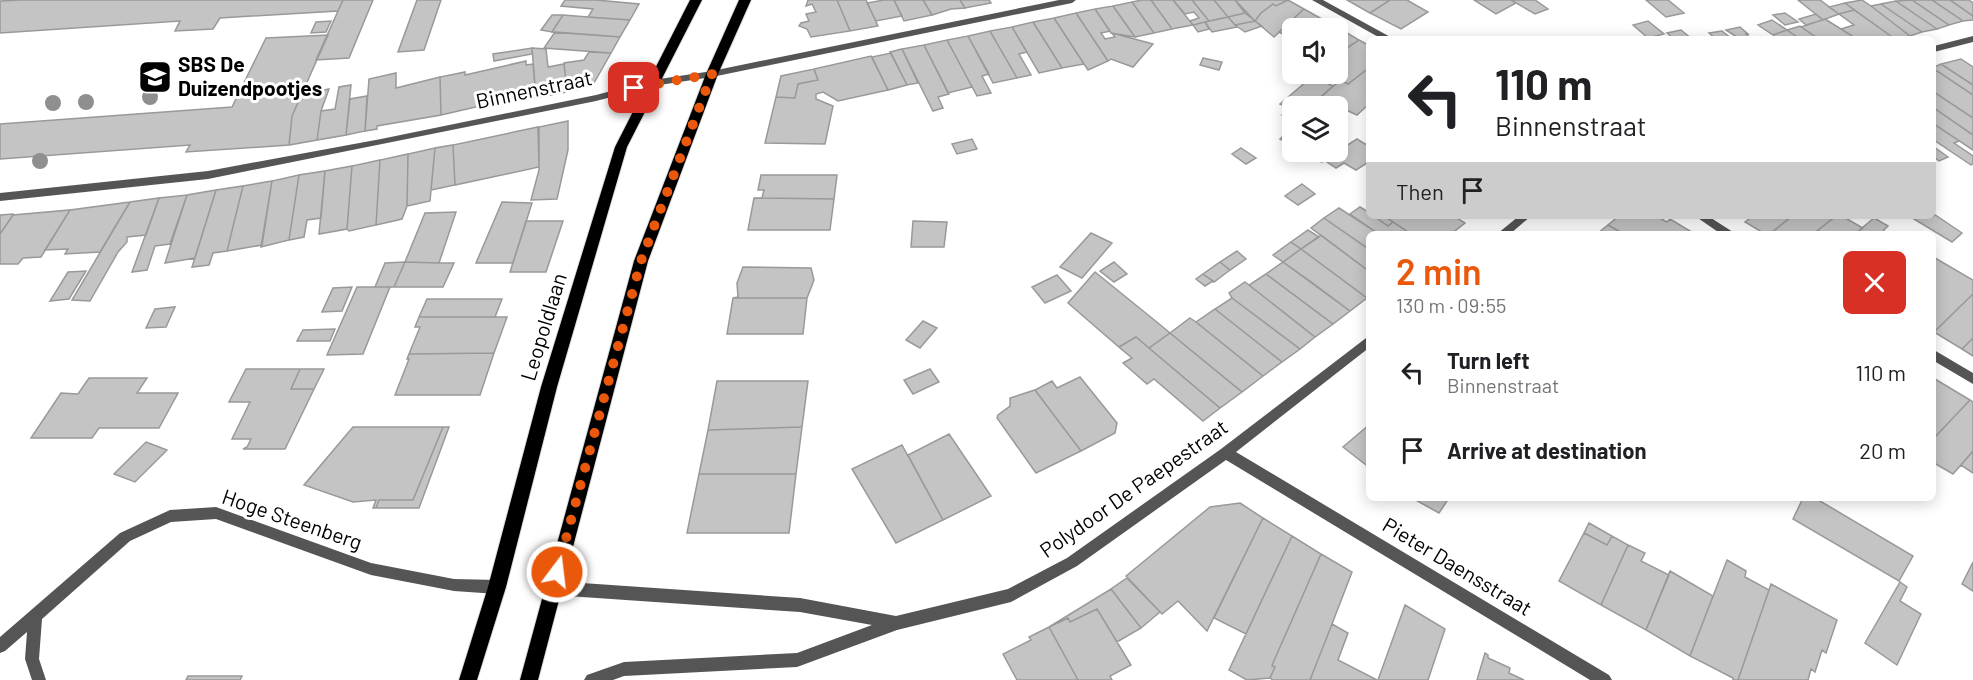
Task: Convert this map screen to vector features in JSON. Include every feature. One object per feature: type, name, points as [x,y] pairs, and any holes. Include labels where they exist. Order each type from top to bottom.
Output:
[{"type":"main road","name":"Leopoldlaan","points":[[468,680],[496,587],[549,387],[621,147],[696,0]]},
{"type":"main road","points":[[528,680],[641,261],[712,74],[745,0]]},
{"type":"street","name":"Binnenstraat","points":[[0,197],[208,175],[381,142],[596,98],[653,83],[712,74],[1072,0]]},
{"type":"street","points":[[1316,0],[1383,36]]},
{"type":"street","points":[[1936,48],[1973,39]]},
{"type":"street","points":[[1507,231],[1522,219]]},
{"type":"street","points":[[1705,219],[1725,231]]},
{"type":"street","name":"Polydoor De Paepestraat","points":[[592,680],[624,669],[798,660],[897,623],[1011,595],[1072,562],[1226,453],[1366,343]]},
{"type":"street","points":[[1936,356],[1973,379]]},
{"type":"street","name":"Pieter Daensstraat","points":[[1226,453],[1604,680]]},
{"type":"street","name":"Hoge Steenberg","points":[[0,646],[125,537],[170,516],[216,513],[371,569],[454,585],[496,587]]},
{"type":"street","name":"Polydoor De Paepestraat","points":[[553,588],[800,604],[897,623]]},
{"type":"street","points":[[35,615],[32,659],[39,680]]},
{"type":"building","points":[[343,0],[338,11],[220,18],[213,29],[175,31],[180,21],[0,33],[0,1]]},
{"type":"building","points":[[343,0],[373,0],[349,58],[316,60]]},
{"type":"building","points":[[417,0],[441,0],[424,50],[398,52]]},
{"type":"building","points":[[565,0],[639,4],[630,20],[588,17],[593,9],[561,6]]},
{"type":"building","points":[[808,0],[837,0],[850,31],[811,37],[807,29],[799,26],[809,21],[806,14],[816,12],[812,4],[806,6]]},
{"type":"building","points":[[837,0],[866,0],[878,26],[850,31]]},
{"type":"building","points":[[894,0],[902,16],[876,21],[867,3]]},
{"type":"building","points":[[894,0],[923,0],[932,15],[904,21]]},
{"type":"building","points":[[923,0],[960,0],[965,8],[951,9],[932,15]]},
{"type":"building","points":[[960,0],[989,0],[991,3],[965,8]]},
{"type":"building","points":[[1151,0],[1172,29],[1154,33],[1132,2]]},
{"type":"building","points":[[1151,0],[1173,0],[1193,25],[1172,29]]},
{"type":"building","points":[[1173,0],[1192,0],[1209,21],[1193,25],[1190,21],[1199,18],[1194,12],[1185,14]]},
{"type":"building","points":[[1192,0],[1214,0],[1228,17],[1209,21]]},
{"type":"building","points":[[1214,0],[1235,0],[1245,13],[1228,17]]},
{"type":"building","points":[[1235,0],[1288,0],[1276,6],[1273,4],[1255,21]]},
{"type":"building","points":[[1288,0],[1304,9],[1294,18],[1282,18],[1282,30],[1274,37],[1255,21],[1273,4],[1276,6]]},
{"type":"building","points":[[1347,0],[1390,0],[1370,13]]},
{"type":"building","points":[[1390,0],[1407,0],[1428,12],[1401,29],[1370,13]]},
{"type":"building","points":[[1474,0],[1511,0],[1516,3],[1496,14]]},
{"type":"building","points":[[1511,0],[1535,0],[1548,9],[1535,14]]},
{"type":"building","points":[[1646,0],[1668,0],[1684,13],[1666,17]]},
{"type":"building","points":[[1798,0],[1820,0],[1839,14],[1823,20]]},
{"type":"building","points":[[1862,0],[1910,36],[1891,36],[1845,3]]},
{"type":"building","points":[[1912,0],[1949,25],[1937,29],[1896,1]]},
{"type":"building","points":[[1912,0],[1932,0],[1963,21],[1949,25]]},
{"type":"building","points":[[1932,0],[1950,0],[1973,16],[1973,20],[1963,21]]},
{"type":"building","points":[[1950,0],[1969,0],[1973,3],[1973,16]]},
{"type":"building","points":[[1896,1],[1937,29],[1922,32],[1881,4]]},
{"type":"building","points":[[1132,2],[1154,33],[1135,37],[1113,6]]},
{"type":"building","points":[[1845,3],[1854,10],[1839,14],[1829,7]]},
{"type":"building","points":[[1881,4],[1922,32],[1910,36],[1871,6]]},
{"type":"building","points":[[1113,6],[1135,37],[1111,33],[1095,9]]},
{"type":"building","points":[[1095,9],[1110,31],[1101,33],[1105,39],[1115,37],[1112,33],[1153,44],[1133,67],[1111,59],[1108,61],[1076,13]]},
{"type":"building","points":[[1304,9],[1320,18],[1294,18]]},
{"type":"building","points":[[1854,10],[1891,36],[1852,36],[1841,29],[1854,25],[1839,14]]},
{"type":"building","points":[[1076,13],[1108,61],[1088,70],[1054,18]]},
{"type":"building","points":[[1245,13],[1255,21],[1235,25],[1228,17]]},
{"type":"building","points":[[1785,13],[1798,22],[1785,25],[1773,15]]},
{"type":"building","points":[[1816,14],[1823,20],[1806,25],[1799,19]]},
{"type":"building","points":[[552,15],[563,15],[552,32],[541,30]]},
{"type":"building","points":[[563,15],[630,20],[620,37],[552,32]]},
{"type":"building","points":[[1228,17],[1237,27],[1212,32],[1205,22]]},
{"type":"building","points":[[1054,18],[1084,64],[1062,68],[1033,22]]},
{"type":"building","points":[[1825,19],[1852,36],[1814,36],[1801,27]]},
{"type":"building","points":[[1772,20],[1787,30],[1773,35],[1758,25]]},
{"type":"building","points":[[331,21],[326,32],[311,33],[316,22]]},
{"type":"building","points":[[1255,21],[1262,26],[1245,32],[1235,25]]},
{"type":"building","points":[[1648,21],[1664,34],[1646,36],[1633,25]]},
{"type":"building","points":[[1033,22],[1062,68],[1039,73],[1012,27]]},
{"type":"building","points":[[1205,22],[1209,29],[1198,32],[1193,25]]},
{"type":"building","points":[[1800,26],[1815,36],[1796,36],[1787,30]]},
{"type":"building","points":[[1012,27],[1027,52],[1019,54],[1031,75],[1017,78],[990,31]]},
{"type":"building","points":[[1740,27],[1748,36],[1735,36],[1726,30]]},
{"type":"building","points":[[1681,30],[1688,36],[1670,36],[1667,33]]},
{"type":"building","points":[[1787,30],[1796,36],[1774,36],[1773,35]]},
{"type":"building","points":[[990,31],[1017,78],[993,83],[968,36]]},
{"type":"building","points":[[1722,31],[1728,36],[1712,36],[1709,33]]},
{"type":"building","points":[[555,32],[620,37],[611,53],[544,48]]},
{"type":"building","points":[[1348,34],[1359,40],[1348,47]]},
{"type":"building","points":[[328,35],[292,116],[289,145],[186,152],[190,145],[0,159],[0,124],[232,107],[266,38]]},
{"type":"building","points":[[968,36],[989,74],[982,76],[991,93],[977,96],[947,40]]},
{"type":"building","points":[[947,40],[972,87],[948,93],[924,45]]},
{"type":"building","points":[[1359,40],[1366,44],[1366,70],[1348,84],[1348,47]]},
{"type":"building","points":[[924,45],[949,94],[938,97],[943,108],[933,111],[902,49]]},
{"type":"building","points":[[532,48],[546,49],[548,67],[564,64],[567,92],[536,98]]},
{"type":"building","points":[[532,48],[532,54],[494,61],[493,54]]},
{"type":"building","points":[[902,49],[918,83],[907,85],[890,52]]},
{"type":"building","points":[[589,52],[611,53],[594,83],[585,88],[567,92],[564,63],[584,60]]},
{"type":"building","points":[[891,53],[907,85],[888,90],[872,57]]},
{"type":"building","points":[[871,56],[888,90],[838,101],[823,92],[816,94],[816,99],[833,106],[825,144],[765,143],[776,97],[795,98],[798,84],[818,80],[814,69]]},
{"type":"building","points":[[1203,58],[1222,62],[1219,70],[1200,65]]},
{"type":"building","points":[[1961,59],[1973,67],[1973,85],[1941,64]]},
{"type":"building","points":[[526,61],[526,65],[533,64],[536,98],[496,106],[495,95],[489,96],[489,104],[441,115],[440,77],[465,72],[465,75]]},
{"type":"building","points":[[1941,64],[1973,85],[1973,95],[1936,72],[1936,66]]},
{"type":"building","points":[[814,69],[818,80],[798,84],[795,98],[776,97],[781,76]]},
{"type":"building","points":[[1366,70],[1366,107],[1357,115],[1348,111],[1348,96],[1322,96],[1336,84],[1348,84]]},
{"type":"building","points":[[1936,72],[1973,95],[1973,118],[1936,93]]},
{"type":"building","points":[[396,73],[396,88],[440,77],[441,115],[377,126],[377,129],[365,131],[369,79]]},
{"type":"building","points":[[1304,84],[1333,86],[1322,96],[1289,96]]},
{"type":"building","points":[[351,85],[346,135],[317,140],[321,111],[335,109],[339,87]]},
{"type":"building","points":[[329,89],[321,111],[317,140],[289,145],[292,116],[302,94]]},
{"type":"building","points":[[1936,93],[1973,118],[1973,135],[1936,109]]},
{"type":"building","points":[[367,96],[365,131],[346,135],[350,99]]},
{"type":"building","points":[[1936,109],[1973,135],[1973,150],[1936,125]]},
{"type":"building","points":[[568,121],[568,150],[557,199],[531,200],[539,170],[539,127]]},
{"type":"building","points":[[1936,125],[1959,141],[1954,143],[1973,156],[1971,165],[1936,141]]},
{"type":"building","points":[[538,127],[539,167],[455,185],[453,145]]},
{"type":"building","points":[[972,139],[977,149],[957,154],[952,144]]},
{"type":"building","points":[[1357,139],[1366,145],[1366,164],[1356,170],[1344,163],[1336,168],[1327,162],[1348,162],[1348,145]]},
{"type":"building","points":[[453,145],[455,185],[431,190],[435,148]]},
{"type":"building","points":[[435,148],[430,201],[407,206],[408,154]]},
{"type":"building","points":[[1241,148],[1256,158],[1246,164],[1232,154]]},
{"type":"building","points":[[1936,148],[1948,157],[1939,161],[1936,159]]},
{"type":"building","points":[[408,154],[407,206],[402,219],[376,225],[380,160]]},
{"type":"building","points":[[380,160],[376,225],[349,231],[347,229],[352,166]]},
{"type":"building","points":[[352,166],[347,229],[319,234],[325,171]]},
{"type":"building","points":[[325,171],[321,218],[307,220],[304,237],[289,240],[299,175]]},
{"type":"building","points":[[299,175],[289,240],[261,247],[272,181]]},
{"type":"building","points":[[761,175],[837,175],[834,199],[762,198],[764,190],[758,190]]},
{"type":"building","points":[[272,181],[262,245],[227,251],[243,186]]},
{"type":"building","points":[[1302,184],[1315,194],[1298,205],[1285,196]]},
{"type":"building","points":[[243,186],[227,251],[213,253],[209,265],[192,267],[216,190]]},
{"type":"building","points":[[216,190],[195,258],[165,263],[187,195]]},
{"type":"building","points":[[187,195],[170,244],[155,246],[147,270],[132,272],[159,198]]},
{"type":"building","points":[[159,198],[146,235],[127,237],[127,242],[118,252],[90,301],[72,300],[130,202]]},
{"type":"building","points":[[754,198],[834,199],[830,230],[748,230]]},
{"type":"building","points":[[130,202],[100,252],[65,254],[68,249],[45,250],[70,210]]},
{"type":"building","points":[[502,202],[532,203],[513,263],[476,263]]},
{"type":"building","points":[[1360,207],[1366,211],[1366,219],[1378,219],[1388,226],[1393,222],[1406,231],[1375,231],[1350,214]]},
{"type":"building","points":[[1339,208],[1374,231],[1366,231],[1366,247],[1324,218]]},
{"type":"building","points":[[70,210],[41,257],[23,258],[18,264],[0,264],[0,234],[13,215]]},
{"type":"building","points":[[456,212],[439,263],[405,262],[425,213]]},
{"type":"building","points":[[0,215],[13,215],[0,234]]},
{"type":"building","points":[[1936,215],[1962,233],[1952,242],[1914,219],[1936,219]]},
{"type":"building","points":[[1324,218],[1366,247],[1366,269],[1311,228]]},
{"type":"building","points":[[1378,219],[1388,219],[1393,222],[1388,226]]},
{"type":"building","points":[[1388,219],[1459,219],[1465,223],[1455,231],[1406,231]]},
{"type":"building","points":[[1615,219],[1662,219],[1667,222],[1670,219],[1690,231],[1619,231],[1608,225]]},
{"type":"building","points":[[1749,219],[1788,219],[1774,231],[1760,231],[1745,222]]},
{"type":"building","points":[[1788,219],[1832,219],[1817,231],[1774,231]]},
{"type":"building","points":[[1832,219],[1847,219],[1863,228],[1859,231],[1817,231]]},
{"type":"building","points":[[1873,219],[1888,226],[1883,231],[1859,231]]},
{"type":"building","points":[[526,221],[563,221],[546,272],[510,272]]},
{"type":"building","points":[[913,221],[947,222],[944,247],[911,247]]},
{"type":"building","points":[[1608,225],[1619,231],[1601,231]]},
{"type":"building","points":[[1308,230],[1319,237],[1301,249],[1291,242]]},
{"type":"building","points":[[1091,233],[1112,243],[1082,278],[1060,267]]},
{"type":"building","points":[[1321,235],[1366,269],[1366,297],[1301,249]]},
{"type":"building","points":[[1291,242],[1301,249],[1283,262],[1273,255]]},
{"type":"building","points":[[1301,249],[1366,299],[1350,311],[1283,262]]},
{"type":"building","points":[[1237,251],[1246,259],[1230,270],[1220,262]]},
{"type":"building","points":[[1936,259],[1973,280],[1973,294],[1936,330]]},
{"type":"building","points":[[405,262],[454,263],[443,287],[394,287]]},
{"type":"building","points":[[405,262],[394,287],[375,287],[385,263]]},
{"type":"building","points":[[1114,262],[1127,274],[1114,282],[1100,271]]},
{"type":"building","points":[[1220,262],[1230,270],[1214,282],[1203,274]]},
{"type":"building","points":[[1283,262],[1350,311],[1333,324],[1266,274]]},
{"type":"building","points":[[743,267],[811,268],[814,280],[807,298],[733,298],[738,297],[737,283]]},
{"type":"building","points":[[86,271],[69,299],[50,301],[68,272]]},
{"type":"building","points":[[1095,272],[1170,333],[1149,348],[1136,337],[1119,347],[1068,303]]},
{"type":"building","points":[[1203,274],[1213,281],[1205,286],[1196,279]]},
{"type":"building","points":[[1266,274],[1333,324],[1315,337],[1249,285]]},
{"type":"building","points":[[1057,275],[1071,291],[1045,303],[1032,287]]},
{"type":"building","points":[[1245,282],[1315,337],[1300,349],[1232,298],[1229,293]]},
{"type":"building","points":[[352,287],[342,311],[322,312],[333,288]]},
{"type":"building","points":[[357,287],[390,287],[363,354],[327,355]]},
{"type":"building","points":[[1973,294],[1973,338],[1962,349],[1936,333],[1936,330]]},
{"type":"building","points":[[733,298],[807,298],[803,334],[727,334]]},
{"type":"building","points":[[1232,298],[1300,349],[1282,362],[1215,309]]},
{"type":"building","points":[[427,299],[502,299],[495,317],[419,317]]},
{"type":"building","points":[[175,307],[166,327],[146,328],[155,309]]},
{"type":"building","points":[[1215,309],[1282,362],[1263,376],[1196,322]]},
{"type":"building","points":[[419,317],[507,317],[494,353],[409,354],[420,327],[415,327]]},
{"type":"building","points":[[1190,318],[1263,376],[1242,392],[1170,333]]},
{"type":"building","points":[[923,321],[937,328],[920,348],[906,340]]},
{"type":"building","points":[[335,329],[330,341],[297,341],[303,330]]},
{"type":"building","points":[[1170,333],[1242,392],[1220,408],[1149,348]]},
{"type":"building","points":[[1136,337],[1220,408],[1203,421],[1154,379],[1147,384],[1123,363],[1132,358],[1119,347]]},
{"type":"building","points":[[1973,338],[1973,356],[1962,349]]},
{"type":"building","points":[[494,353],[480,395],[395,395],[409,354]]},
{"type":"building","points":[[246,369],[300,369],[291,389],[314,389],[285,449],[243,449],[247,447],[251,439],[232,439],[250,402],[229,402]]},
{"type":"building","points":[[300,369],[324,369],[314,389],[291,389]]},
{"type":"building","points":[[930,369],[939,382],[913,394],[904,380]]},
{"type":"building","points":[[1080,377],[1117,423],[1115,433],[1081,451],[1035,390],[1052,381],[1057,388]]},
{"type":"building","points":[[89,378],[147,378],[137,393],[178,393],[159,428],[99,428],[92,438],[31,438],[61,393],[78,394]]},
{"type":"building","points":[[1936,380],[1970,400],[1936,436]]},
{"type":"building","points":[[717,381],[808,381],[802,427],[708,430]]},
{"type":"building","points":[[1035,390],[1081,451],[1036,473],[997,418],[1010,406],[1010,398]]},
{"type":"building","points":[[1970,400],[1973,402],[1973,451],[1953,474],[1936,464],[1936,436]]},
{"type":"building","points":[[353,427],[443,427],[413,500],[379,500],[376,508],[373,508],[376,500],[353,502],[304,485]]},
{"type":"building","points":[[443,427],[449,427],[419,508],[376,508],[379,500],[413,500]]},
{"type":"building","points":[[802,427],[796,474],[699,474],[708,430]]},
{"type":"building","points":[[1366,427],[1366,465],[1343,447]]},
{"type":"building","points":[[949,434],[991,496],[943,520],[908,455]]},
{"type":"building","points":[[146,442],[167,450],[135,482],[114,474]]},
{"type":"building","points":[[902,445],[943,520],[896,543],[852,469]]},
{"type":"building","points":[[1973,451],[1973,473],[1961,465]]},
{"type":"building","points":[[699,474],[796,474],[789,533],[687,533]]},
{"type":"building","points":[[1417,501],[1447,501],[1439,513]]},
{"type":"building","points":[[1802,501],[1820,501],[1913,556],[1899,581],[1793,519]]},
{"type":"building","points":[[1240,503],[1263,518],[1207,631],[1178,601],[1162,614],[1126,576],[1210,507]]},
{"type":"building","points":[[1263,518],[1292,536],[1246,634],[1214,618]]},
{"type":"building","points":[[1589,523],[1612,536],[1607,545],[1584,533]]},
{"type":"building","points":[[1584,533],[1607,545],[1612,536],[1628,545],[1601,605],[1559,581]]},
{"type":"building","points":[[1292,536],[1321,554],[1273,663],[1272,666],[1275,667],[1270,678],[1247,680],[1229,670]]},
{"type":"building","points":[[1628,545],[1645,553],[1641,561],[1669,575],[1646,630],[1601,605]]},
{"type":"building","points":[[1321,554],[1352,572],[1310,680],[1273,680],[1270,678],[1275,667],[1272,666],[1273,663]]},
{"type":"building","points":[[1727,560],[1746,571],[1745,577],[1769,590],[1738,680],[1733,680],[1690,656]]},
{"type":"building","points":[[1973,562],[1973,591],[1962,584]]},
{"type":"building","points":[[1670,571],[1713,596],[1690,656],[1646,630]]},
{"type":"building","points":[[1127,578],[1160,612],[1141,628],[1111,589]]},
{"type":"building","points":[[1900,582],[1907,587],[1900,601],[1921,614],[1897,665],[1865,643]]},
{"type":"building","points":[[1771,584],[1837,620],[1826,653],[1822,650],[1815,672],[1811,669],[1808,680],[1738,680]]},
{"type":"building","points":[[1111,589],[1141,628],[1117,642],[1097,609],[1070,622],[1068,618],[1049,627]]},
{"type":"building","points":[[1405,605],[1445,629],[1428,680],[1378,680]]},
{"type":"building","points":[[1097,609],[1131,665],[1110,676],[1112,680],[1078,680],[1049,627],[1068,618],[1070,622]]},
{"type":"building","points":[[1332,624],[1348,633],[1338,660],[1377,680],[1310,680]]},
{"type":"building","points":[[1049,627],[1078,680],[1017,680],[1003,654],[1031,640],[1029,637]]},
{"type":"building","points":[[1485,653],[1488,658],[1510,668],[1509,673],[1524,680],[1477,680]]},
{"type":"building","points":[[188,676],[242,676],[240,680],[186,680]]},
{"type":"place","name":"SBS De Duizendpootjes","points":[[155,77]]},
{"type":"route","points":[[557,572],[641,261],[712,74],[634,88]]}]
